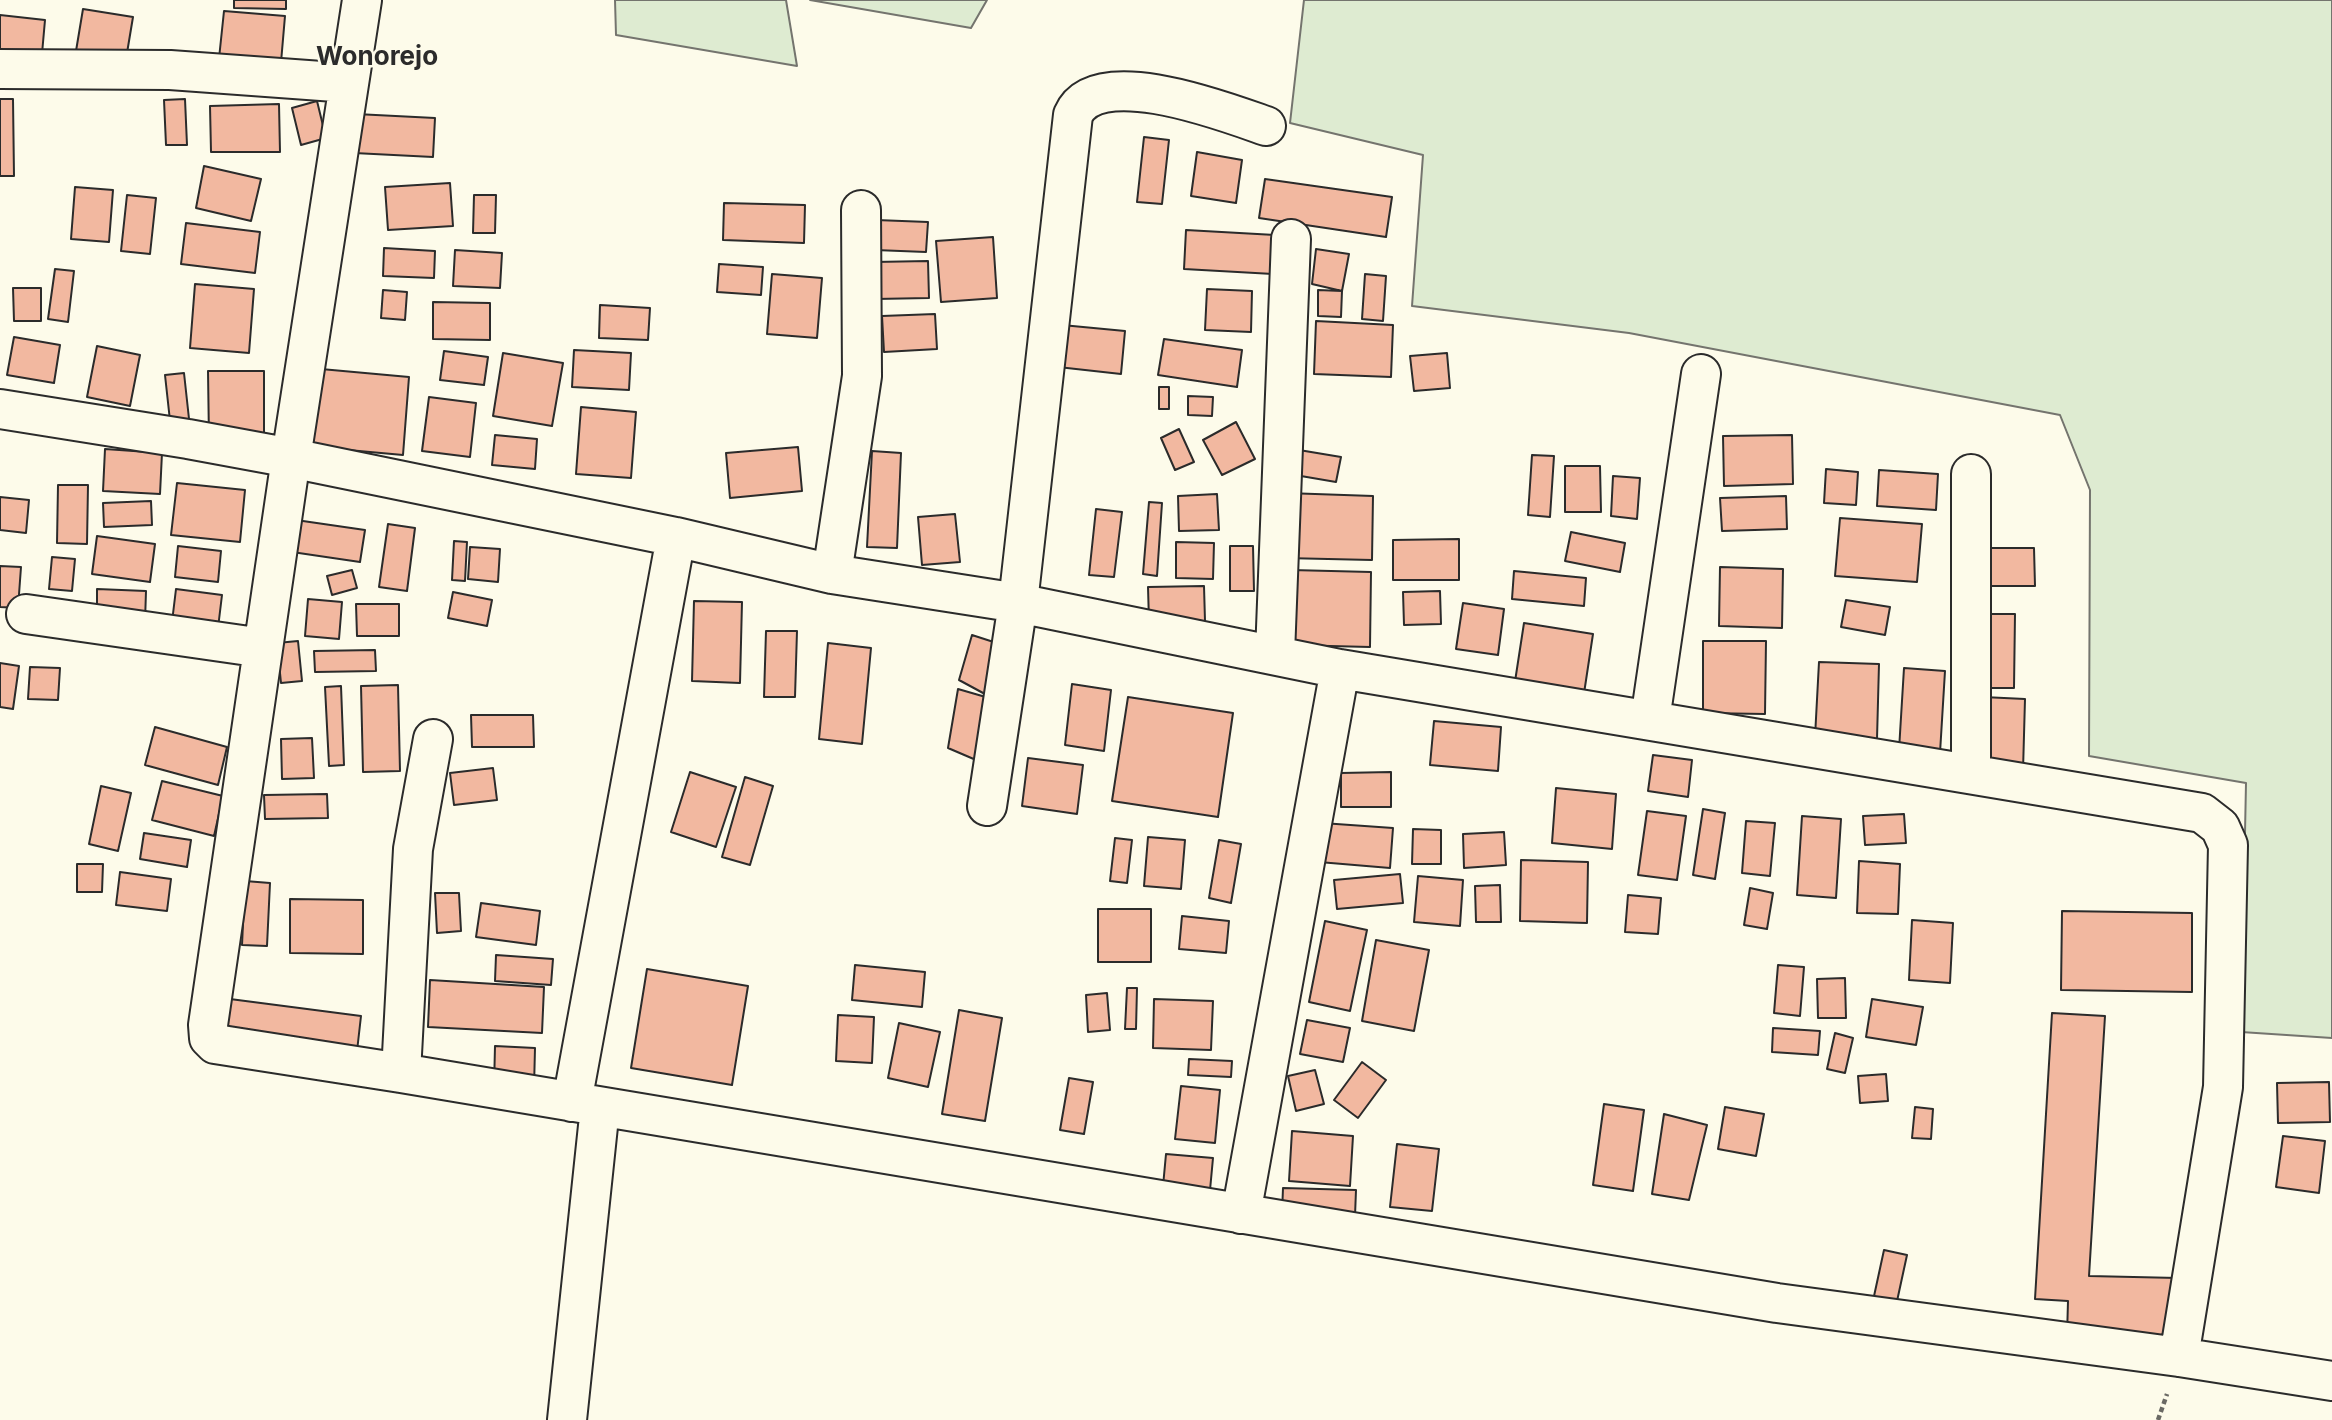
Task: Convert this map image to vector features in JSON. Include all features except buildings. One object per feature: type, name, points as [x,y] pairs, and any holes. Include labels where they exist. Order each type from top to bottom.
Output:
[{"type":"street","points":[[362,0],[291,458],[208,1025],[209,1038],[215,1044],[1777,1303],[2179,1357],[2332,1381]]},
{"type":"street","points":[[0,69],[170,70],[349,83]]},
{"type":"street","points":[[987,806],[1018,603],[1073,115],[1078,104],[1088,98],[1111,92],[1190,100],[1266,126]]},
{"type":"street","points":[[832,574],[862,376],[861,210]]},
{"type":"street","points":[[1275,654],[1290,239]]},
{"type":"street","points":[[1653,704],[1701,374]]},
{"type":"street","points":[[0,409],[291,458],[676,537],[832,574],[1018,603],[1340,669],[1653,704],[1971,774],[2202,813],[2220,827],[2228,845],[2223,1087],[2179,1357]]},
{"type":"street","points":[[1971,474],[1971,774]]},
{"type":"street","points":[[567,1420],[586,1104],[676,537]]},
{"type":"street","points":[[26,614],[263,648]]},
{"type":"street","points":[[1241,1214],[1340,669]]},
{"type":"street","points":[[401,1073],[413,849],[433,739]]},
{"type":"green space","points":[[615,0],[786,0],[797,66],[616,35]]},
{"type":"green space","points":[[810,0],[987,0],[971,28]]},
{"type":"green space","points":[[1304,0],[2332,0],[2332,1038],[2241,1032],[2246,783],[2089,756],[2090,490],[2060,415],[1629,333],[1412,306],[1423,155],[1290,123]]},
{"type":"district","name":"Wonorejo","points":[[377,57]]}]
